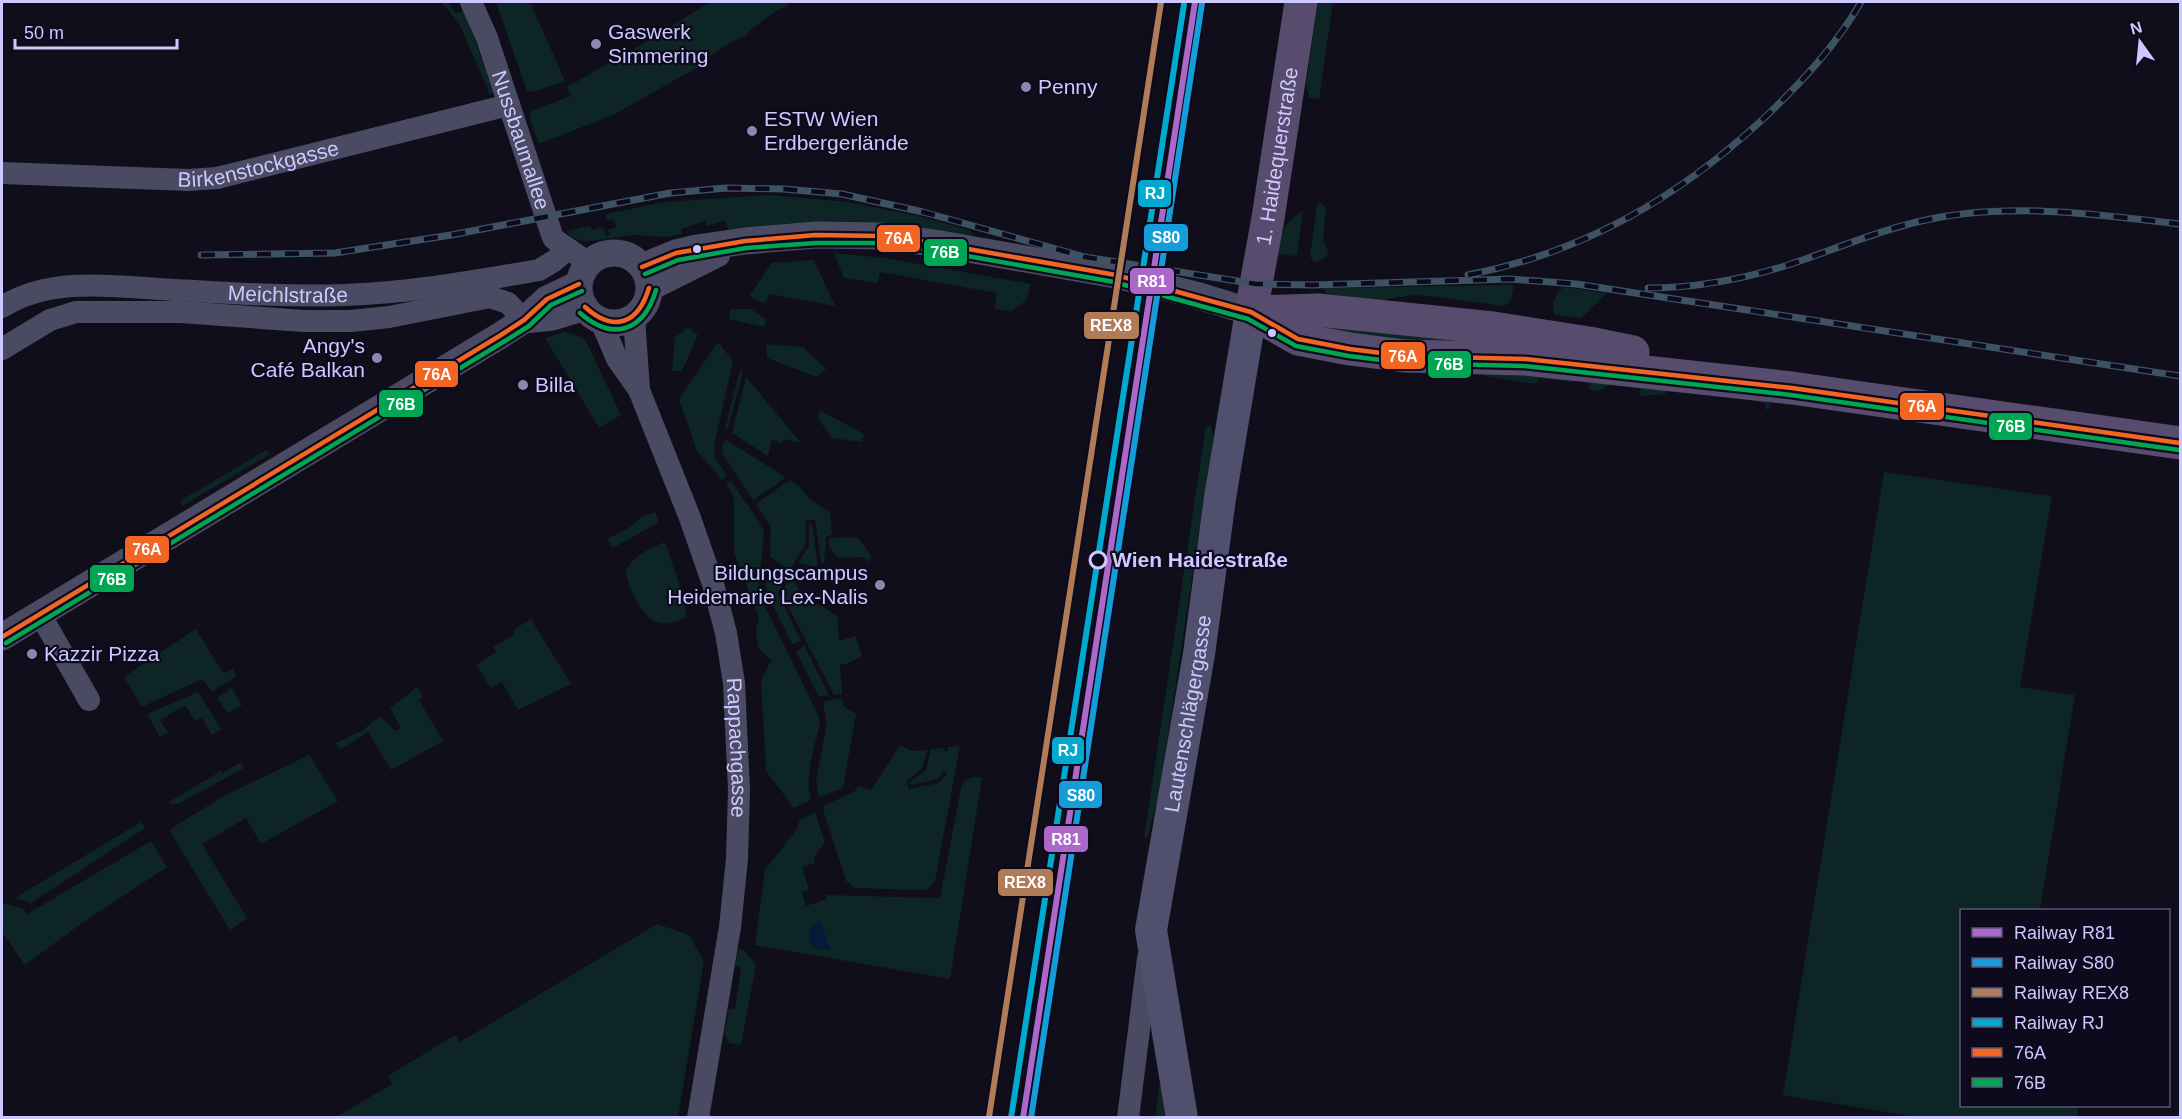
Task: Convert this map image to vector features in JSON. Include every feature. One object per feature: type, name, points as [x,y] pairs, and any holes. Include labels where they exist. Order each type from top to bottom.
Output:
[{"type":"main road","name":"1. Haidequerstraße","points":[[1251,312],[1268,218],[1301,2]]},
{"type":"main road","points":[[1251,312],[1298,339],[1350,349],[1405,356],[1526,359],[1792,388],[2181,443]]},
{"type":"main road","name":"Lautenschlägergasse","points":[[1152,930],[1199,654],[1220,498],[1251,312]]},
{"type":"main road","points":[[1152,930],[1182,1118]]},
{"type":"street","name":"Nussbaumallee","points":[[471,2],[487,38],[552,235],[584,285]]},
{"type":"street","name":"Birkenstockgasse","points":[[2,173],[188,180],[217,178],[509,105]]},
{"type":"street","points":[[645,278],[676,253],[697,248],[816,235],[881,236],[1116,275],[1251,312]]},
{"type":"street","points":[[2,637],[524,320],[552,317],[584,285],[599,256],[610,253],[622,254],[633,259],[645,278],[647,299],[642,309],[634,317],[613,323],[584,285]]},
{"type":"street","name":"Meichlstraße","points":[[2,307],[18,296],[37,290],[76,285],[293,296],[397,291],[539,270],[554,261],[584,285]]},
{"type":"street","name":"Rappachgasse","points":[[584,285],[617,359],[639,390],[713,584],[726,633],[734,683],[739,790],[737,859],[730,927],[698,1118]]},
{"type":"street","name":"Meichlstraße","points":[[2,349],[50,320],[76,312],[181,312],[303,321],[351,321],[389,318],[490,297],[508,303],[524,320]]},
{"type":"street","name":"Rappachgasse","points":[[634,317],[639,390]]},
{"type":"street","points":[[40,614],[89,700]]},
{"type":"street","name":"Lautenschlägergasse","points":[[1128,1118],[1152,930]]},
{"type":"green space","points":[[441,2],[448,2],[456,13],[464,10],[494,93],[490,94],[459,23]]},
{"type":"green space","points":[[496,2],[530,2],[565,81],[532,92],[527,91]]},
{"type":"green space","points":[[710,2],[790,2],[750,30],[746,36],[734,40],[698,67],[613,115],[539,144],[530,120],[531,111],[571,96],[567,87]]},
{"type":"green space","points":[[1318,2],[1333,2],[1319,99],[1309,98],[1306,84]]},
{"type":"green space","points":[[769,195],[847,202],[914,215],[970,230],[973,236],[818,223],[793,223],[729,232],[725,220],[707,226],[705,221],[681,229],[682,234],[667,237],[633,235],[584,242],[572,237],[566,231],[590,226],[592,230],[603,227],[606,236],[610,235],[608,230],[616,227],[614,219],[607,220],[606,214],[665,202]]},
{"type":"green space","points":[[1321,203],[1326,207],[1323,239],[1329,254],[1318,262],[1314,262],[1310,256],[1317,205]]},
{"type":"green space","points":[[1303,211],[1297,254],[1295,256],[1277,254],[1284,229]]},
{"type":"green space","points":[[834,253],[885,258],[1031,284],[1027,300],[1012,311],[995,309],[997,293],[880,272],[878,283],[844,278]]},
{"type":"green space","points":[[814,260],[835,306],[770,294],[764,304],[749,296],[772,263]]},
{"type":"green space","points":[[1514,285],[1510,302],[1504,306],[1414,295],[1375,301],[1325,293],[1324,288]]},
{"type":"green space","points":[[1563,287],[1607,293],[1581,318],[1555,315],[1553,303]]},
{"type":"green space","points":[[730,309],[751,309],[766,320],[764,327],[729,319]]},
{"type":"green space","points":[[1310,319],[1448,338],[1448,345],[1308,332]]},
{"type":"green space","points":[[688,328],[698,335],[682,371],[672,371],[675,337]]},
{"type":"green space","points":[[564,332],[577,335],[586,341],[621,415],[599,428],[545,338]]},
{"type":"green space","points":[[718,342],[733,361],[714,446],[715,458],[727,475],[722,480],[697,451],[679,399]]},
{"type":"green space","points":[[766,344],[803,347],[826,369],[817,377],[767,358]]},
{"type":"green space","points":[[740,369],[743,373],[727,430],[725,429]]},
{"type":"green space","points":[[1486,369],[1573,373],[1571,382],[1539,378],[1536,384],[1485,376]]},
{"type":"green space","points":[[1591,374],[1769,401],[1770,409],[1765,409],[1766,403],[1669,387],[1665,394],[1640,396],[1641,385],[1614,381],[1599,391],[1589,390]]},
{"type":"green space","points":[[746,377],[801,443],[783,439],[781,443],[772,439],[768,456],[732,433]]},
{"type":"green space","points":[[821,411],[864,434],[862,442],[832,438],[817,417]]},
{"type":"green space","points":[[1211,425],[1212,447],[1159,794],[1147,839],[1144,836],[1206,426]]},
{"type":"green space","points":[[725,439],[784,476],[784,479],[753,500],[723,454],[722,447]]},
{"type":"green space","points":[[266,450],[270,454],[182,506],[180,501]]},
{"type":"green space","points":[[1884,472],[2052,496],[2020,687],[2075,695],[2040,909],[1960,909],[1960,1107],[2078,1107],[2077,1117],[1916,1117],[1783,1095]]},
{"type":"green space","points":[[790,480],[800,487],[808,498],[830,512],[832,534],[826,537],[824,563],[821,563],[815,520],[806,520],[805,545],[790,570],[770,557],[771,527],[756,504]]},
{"type":"green space","points":[[731,481],[764,532],[760,596],[819,717],[820,724],[809,772],[811,800],[794,808],[766,771],[761,681],[771,660],[758,648],[756,630],[759,618],[734,552],[734,499],[726,485]]},
{"type":"green space","points":[[655,512],[659,522],[613,548],[607,539],[630,527],[643,516]]},
{"type":"green space","points":[[809,524],[812,524],[818,567],[798,563],[809,546]]},
{"type":"green space","points":[[857,537],[872,556],[869,562],[862,557],[838,558],[829,546],[829,538]]},
{"type":"green space","points":[[665,542],[685,602],[686,618],[666,623],[654,621],[645,613],[631,590],[627,575],[627,569],[633,560],[643,552]]},
{"type":"green space","points":[[769,566],[786,577],[778,593],[801,641],[792,644],[767,594]]},
{"type":"green space","points":[[789,580],[795,583],[802,594],[837,616],[839,641],[856,636],[862,656],[844,665],[840,664],[842,694],[834,695],[782,595]]},
{"type":"green space","points":[[531,619],[571,684],[518,710],[502,682],[491,688],[476,665],[496,652],[493,647],[515,634],[513,630]]},
{"type":"green space","points":[[196,629],[223,673],[233,669],[236,676],[212,692],[202,679],[142,707],[124,677]]},
{"type":"green space","points":[[804,645],[829,695],[819,697],[796,652]]},
{"type":"green space","points":[[417,687],[423,697],[419,700],[443,741],[391,770],[368,732],[340,750],[336,743],[363,730],[380,716],[395,731],[401,728],[390,708]]},
{"type":"green space","points":[[232,688],[242,705],[228,713],[217,698]]},
{"type":"green space","points":[[198,692],[221,729],[212,735],[202,718],[195,721],[185,705],[160,720],[168,732],[160,737],[147,714]]},
{"type":"green space","points":[[842,698],[843,706],[856,714],[843,788],[819,797],[816,780],[827,724],[823,704],[825,701]]},
{"type":"green space","points":[[900,745],[912,751],[927,750],[922,768],[906,782],[909,789],[939,783],[947,773],[944,771],[938,779],[911,785],[910,782],[926,770],[931,749],[943,748],[946,752],[949,750],[947,747],[960,746],[935,881],[927,889],[920,890],[856,888],[846,881],[823,809],[825,805],[854,792],[858,786],[871,790]]},
{"type":"green space","points":[[309,755],[338,801],[261,844],[246,818],[202,844],[247,918],[230,930],[169,830],[224,796]]},
{"type":"green space","points":[[241,762],[244,768],[178,804],[170,804],[169,802],[221,771],[223,773]]},
{"type":"green space","points":[[973,777],[982,778],[950,979],[755,945],[765,870],[796,830],[800,820],[815,812],[825,842],[814,857],[815,863],[802,867],[809,890],[802,892],[806,906],[827,899],[826,895],[940,898],[961,788],[964,781]]},
{"type":"green space","points":[[141,822],[145,828],[31,903],[15,898]]},
{"type":"green space","points":[[151,841],[167,867],[82,923],[25,965],[2,932],[2,903],[24,909],[27,914]]},
{"type":"green space","points":[[657,924],[689,935],[704,961],[678,1117],[336,1117],[392,1084],[388,1076],[455,1035],[460,1042]]},
{"type":"green space","points":[[738,949],[744,950],[756,965],[741,1045],[729,1043],[724,1033],[729,1009],[735,1009],[741,968],[735,966]]},
{"type":"green space","points":[[1160,1080],[1168,1117],[1155,1118]]},
{"type":"water","points":[[820,920],[830,949],[820,949],[810,941],[810,927]]},
{"type":"railway","points":[[1468,275],[1510,265],[1589,237],[1662,198],[1729,148],[1790,93],[1828,50],[1861,2]]},
{"type":"railway","points":[[201,255],[335,253],[451,235],[670,193],[726,188],[784,189],[842,194],[923,212],[1085,257],[1256,284],[1313,285],[1510,279],[1576,284],[2180,376]]},
{"type":"railway","points":[[1648,288],[1720,282],[1756,274],[1917,222],[1983,212],[2081,213],[2180,224]]},
{"type":"rail line","name":"REX8","points":[[989,1117],[1161,2]]},
{"type":"rail line","name":"R81","points":[[1023,1118],[1195,2]]},
{"type":"rail line","name":"S80","points":[[1031,1118],[1202,3]]},
{"type":"rail line","name":"RJ","points":[[1011,1118],[1184,4]]},
{"type":"transit line","name":"76A","points":[[642,267],[676,253],[745,241],[816,235],[881,236],[1116,275],[1251,312],[1298,339],[1350,349],[1405,356],[1526,359],[1792,388],[2180,443]]},
{"type":"transit line","name":"76B","points":[[645,274],[678,260],[746,248],[816,243],[880,243],[939,251],[1114,282],[1248,319],[1296,346],[1349,356],[1405,363],[1525,366],[1791,395],[2179,450]]},
{"type":"transit line","name":"76A","points":[[2,637],[501,335],[524,320],[547,299],[579,284]]},
{"type":"transit line","name":"76A","points":[[585,307],[606,320],[624,321],[638,310],[649,288]]},
{"type":"transit line","name":"76B","points":[[580,313],[604,327],[626,328],[644,315],[656,290]]},
{"type":"transit line","name":"76B","points":[[6,643],[505,341],[529,326],[551,305],[582,291]]},
{"type":"place","name":"Gaswerk Simmering","points":[[596,44]]},
{"type":"place","name":"Penny","points":[[1026,87]]},
{"type":"place","name":"ESTW Wien Erdbergerlände","points":[[752,131]]},
{"type":"place","name":"Angy's Café Balkan","points":[[377,358]]},
{"type":"place","name":"Billa","points":[[523,385]]},
{"type":"place","name":"Wien Haidestraße","points":[[1098,560]]},
{"type":"place","name":"Bildungscampus Heidemarie Lex-Nalis","points":[[880,585]]},
{"type":"place","name":"Kazzir Pizza","points":[[32,654]]}]
